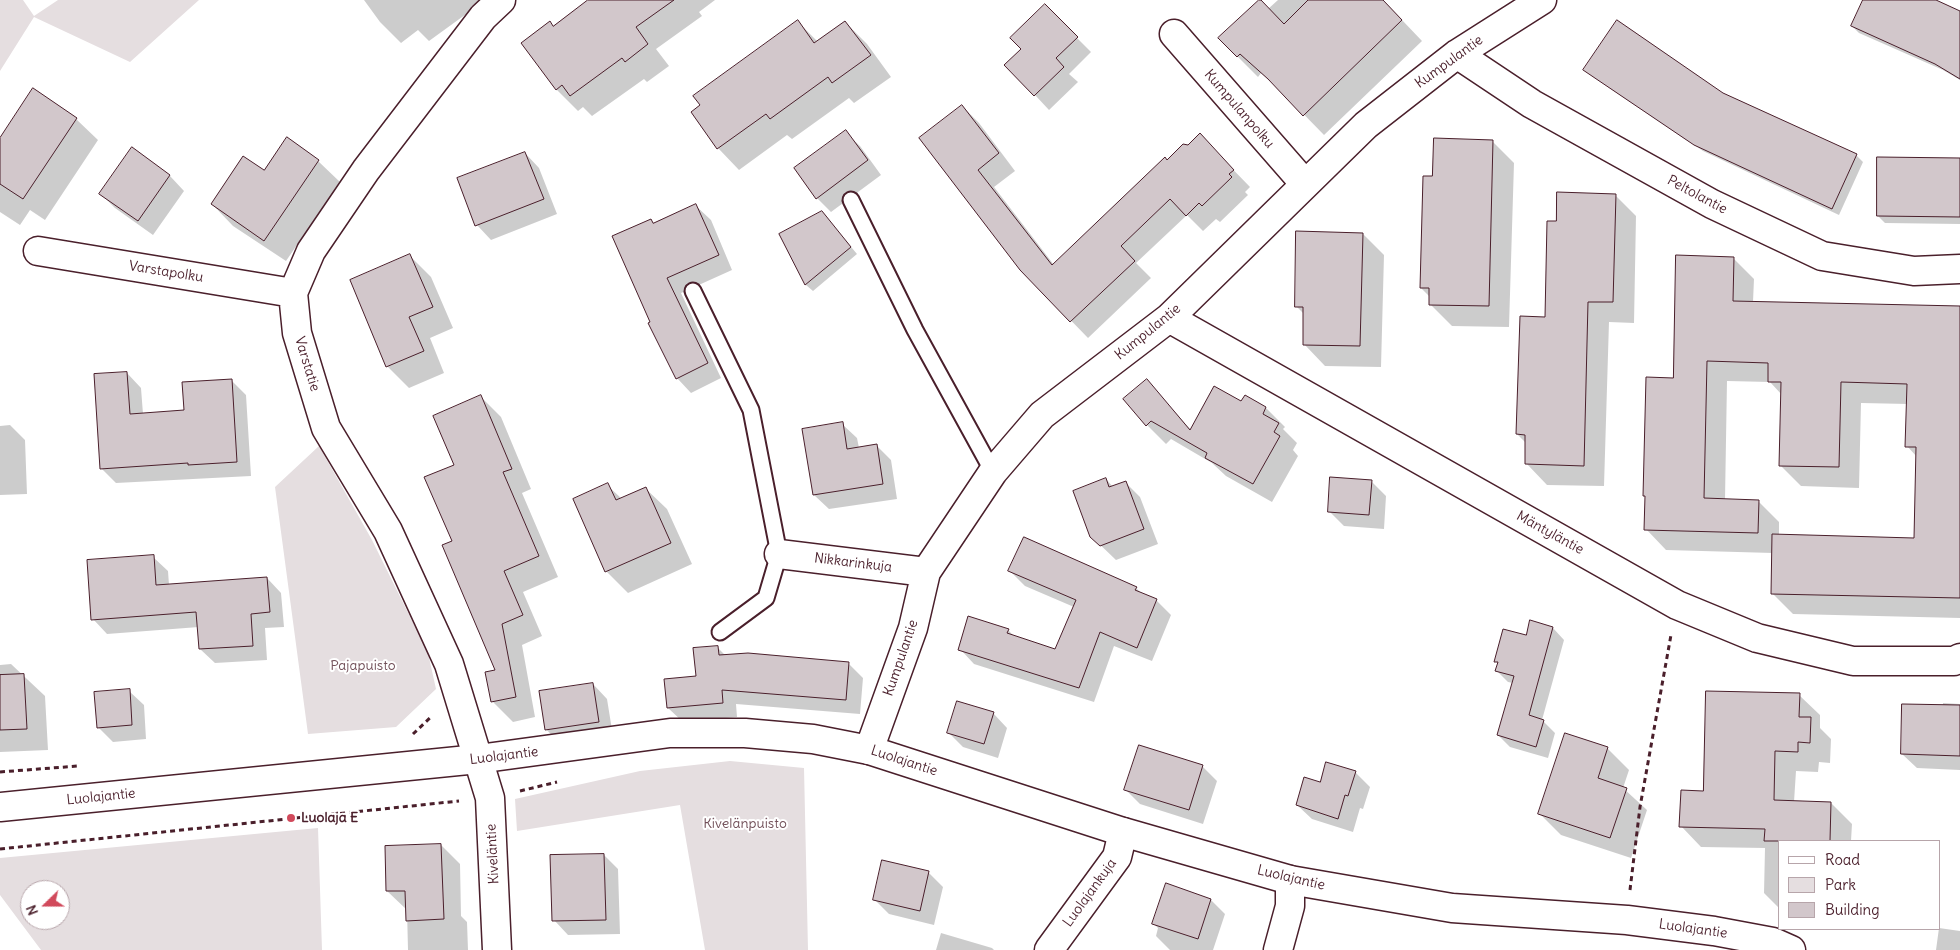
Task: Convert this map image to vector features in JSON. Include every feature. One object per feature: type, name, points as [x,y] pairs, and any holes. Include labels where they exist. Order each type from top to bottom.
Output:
[{"type":"street","name":"Varstatie","points":[[478,760],[449,664],[388,531],[326,428],[297,333],[293,293],[311,251],[366,170],[484,17],[501,0]]},
{"type":"street","name":"Kumpulantie","points":[[869,750],[913,628],[926,572],[993,472],[1042,415],[1169,318],[1366,125],[1457,54],[1542,0]]},
{"type":"street","name":"Kumpulanpolku","points":[[1174,34],[1305,184]]},
{"type":"street","name":"Peltolantie","points":[[1457,54],[1532,104],[1703,199],[1822,256],[1914,271],[1960,269]]},
{"type":"street","name":"Varstapolku","points":[[38,251],[293,293]]},
{"type":"street","name":"Mäntyläntie","points":[[1169,318],[1677,605],[1757,638],[1854,661],[1954,661],[1960,658]]},
{"type":"street","name":"Nikkarinkuja","points":[[779,554],[926,572]]},
{"type":"street","name":"Luolajantie","points":[[0,807],[478,760],[670,733],[745,732],[813,739],[869,750],[1123,832],[1290,880],[1452,908],[1627,920],[1714,931],[1772,942],[1791,950]]},
{"type":"street","name":"Kiveläntie","points":[[478,760],[490,798],[497,950]]},
{"type":"street","name":"Luolajankuja","points":[[1049,950],[1117,857],[1123,832]]},
{"type":"street","points":[[1278,950],[1290,906],[1290,880]]},
{"type":"lane","points":[[851,200],[915,330],[993,472]]},
{"type":"lane","points":[[693,291],[750,410],[779,554],[766,598],[720,632]]},
{"type":"path","points":[[1627,920],[1640,807],[1677,605]]},
{"type":"path","points":[[0,849],[490,798],[558,782]]},
{"type":"green space","points":[[0,0],[23,0],[34,16],[58,0],[199,0],[130,62],[34,17],[0,71]]},
{"type":"green space","name":"Pajapuisto","points":[[319,446],[372,540],[428,653],[436,689],[396,727],[308,734],[275,487]]},
{"type":"green space","name":"Kivelänpuisto","points":[[730,761],[804,768],[808,950],[705,950],[680,805],[517,831],[515,799],[640,771]]},
{"type":"green space","points":[[318,828],[322,950],[41,950],[26,930],[70,930],[70,880],[20,880],[20,922],[0,895],[0,858]]},
{"type":"building","points":[[588,0],[674,0],[636,27],[648,44],[625,62],[622,58],[570,96],[562,85],[556,90],[521,43],[550,21],[553,26]]},
{"type":"building","points":[[1259,0],[1284,24],[1308,0],[1383,0],[1402,20],[1303,116],[1268,79],[1240,54],[1237,57],[1218,38]]},
{"type":"building","points":[[1863,0],[1936,0],[1960,11],[1960,79],[1935,64],[1851,26]]},
{"type":"building","points":[[1045,4],[1078,37],[1056,58],[1064,67],[1034,96],[1004,65],[1021,49],[1010,38]]},
{"type":"building","points":[[798,20],[814,43],[845,21],[871,55],[832,83],[828,77],[770,119],[766,114],[717,149],[691,112],[700,105],[693,96]]},
{"type":"building","points":[[1617,20],[1723,93],[1857,154],[1832,209],[1694,145],[1583,70]]},
{"type":"building","points":[[33,88],[77,118],[23,199],[0,184],[0,138]]},
{"type":"building","points":[[962,105],[999,153],[978,170],[1052,265],[1165,157],[1167,160],[1183,144],[1188,145],[1200,133],[1234,170],[1229,174],[1232,177],[1202,206],[1199,203],[1186,216],[1170,199],[1121,246],[1135,261],[1070,322],[1020,270],[919,138]]},
{"type":"building","points":[[846,130],[868,160],[816,199],[794,168]]},
{"type":"building","points":[[287,137],[319,160],[264,241],[211,204],[243,156],[264,170]]},
{"type":"building","points":[[1434,138],[1493,140],[1489,306],[1429,305],[1429,288],[1420,288],[1423,176],[1432,176]]},
{"type":"building","points":[[132,147],[170,175],[138,221],[99,194]]},
{"type":"building","points":[[525,152],[544,199],[475,226],[457,178]]},
{"type":"building","points":[[1877,157],[1960,158],[1960,217],[1877,216]]},
{"type":"building","points":[[1557,192],[1616,194],[1613,302],[1588,302],[1584,466],[1525,464],[1525,435],[1516,434],[1520,316],[1545,317],[1547,221],[1556,221]]},
{"type":"building","points":[[696,204],[719,255],[667,278],[708,363],[676,379],[648,323],[650,322],[612,236],[651,219],[653,223]]},
{"type":"building","points":[[822,211],[851,247],[805,285],[779,234]]},
{"type":"building","points":[[1296,231],[1363,233],[1360,346],[1303,345],[1303,307],[1295,307]]},
{"type":"building","points":[[410,254],[433,307],[409,317],[424,351],[386,367],[350,280]]},
{"type":"building","points":[[1676,255],[1734,257],[1733,301],[1960,306],[1960,598],[1771,594],[1772,534],[1914,538],[1916,447],[1905,447],[1907,384],[1841,382],[1839,467],[1779,466],[1781,382],[1768,382],[1768,363],[1707,361],[1704,498],[1759,500],[1758,533],[1644,530],[1646,377],[1673,378]]},
{"type":"building","points":[[127,372],[130,414],[184,410],[182,382],[232,379],[237,462],[188,465],[188,463],[100,469],[94,374]]},
{"type":"building","points":[[1147,379],[1190,430],[1214,386],[1241,401],[1245,395],[1266,407],[1263,414],[1279,423],[1274,432],[1280,436],[1253,484],[1205,458],[1207,453],[1151,421],[1146,426],[1123,399]]},
{"type":"building","points":[[481,395],[512,469],[503,472],[539,556],[504,571],[523,615],[502,624],[516,697],[491,702],[485,672],[495,670],[442,545],[452,541],[424,477],[454,465],[433,416]]},
{"type":"building","points":[[843,422],[847,449],[877,444],[883,484],[813,495],[802,429]]},
{"type":"building","points":[[1330,477],[1372,480],[1369,515],[1328,512]]},
{"type":"building","points":[[1106,478],[1109,487],[1126,481],[1144,529],[1100,546],[1090,537],[1073,491]]},
{"type":"building","points":[[608,483],[616,500],[646,487],[671,543],[605,572],[573,499]]},
{"type":"building","points":[[1024,537],[1137,587],[1135,590],[1157,599],[1137,648],[1100,632],[1079,688],[958,650],[968,616],[1009,629],[1007,633],[1055,649],[1076,600],[1008,571]]},
{"type":"building","points":[[154,555],[156,585],[267,577],[270,612],[251,614],[253,646],[199,649],[196,612],[91,620],[87,560]]},
{"type":"building","points":[[1530,620],[1553,627],[1529,715],[1544,720],[1536,747],[1497,735],[1514,676],[1495,671],[1498,662],[1494,662],[1503,629],[1526,635]]},
{"type":"building","points":[[718,646],[719,655],[748,653],[849,662],[846,700],[722,690],[723,703],[667,708],[664,679],[696,676],[693,648]]},
{"type":"building","points":[[24,674],[27,729],[0,730],[0,675]]},
{"type":"building","points":[[593,683],[599,722],[545,730],[539,691]]},
{"type":"building","points":[[130,689],[132,725],[97,728],[94,692]]},
{"type":"building","points":[[1706,691],[1800,693],[1799,717],[1811,717],[1810,743],[1798,742],[1798,752],[1775,751],[1774,800],[1831,802],[1830,840],[1764,841],[1765,829],[1679,827],[1681,790],[1703,791]]},
{"type":"building","points":[[957,701],[994,712],[984,744],[947,733]]},
{"type":"building","points":[[1902,704],[1960,705],[1960,756],[1901,754]]},
{"type":"building","points":[[1565,733],[1608,747],[1598,778],[1627,788],[1610,838],[1538,814]]},
{"type":"building","points":[[1139,745],[1203,765],[1189,810],[1124,790]]},
{"type":"building","points":[[1326,762],[1356,771],[1348,796],[1345,795],[1338,819],[1296,805],[1304,777],[1320,782]]},
{"type":"building","points":[[441,844],[444,919],[406,921],[405,891],[386,891],[385,846]]},
{"type":"building","points":[[604,854],[606,920],[552,921],[550,855]]},
{"type":"building","points":[[882,860],[929,871],[920,911],[873,900]]},
{"type":"building","points":[[1166,883],[1211,899],[1198,939],[1152,924]]},
{"type":"place","name":"Luolaja E","points":[[291,818]]}]
